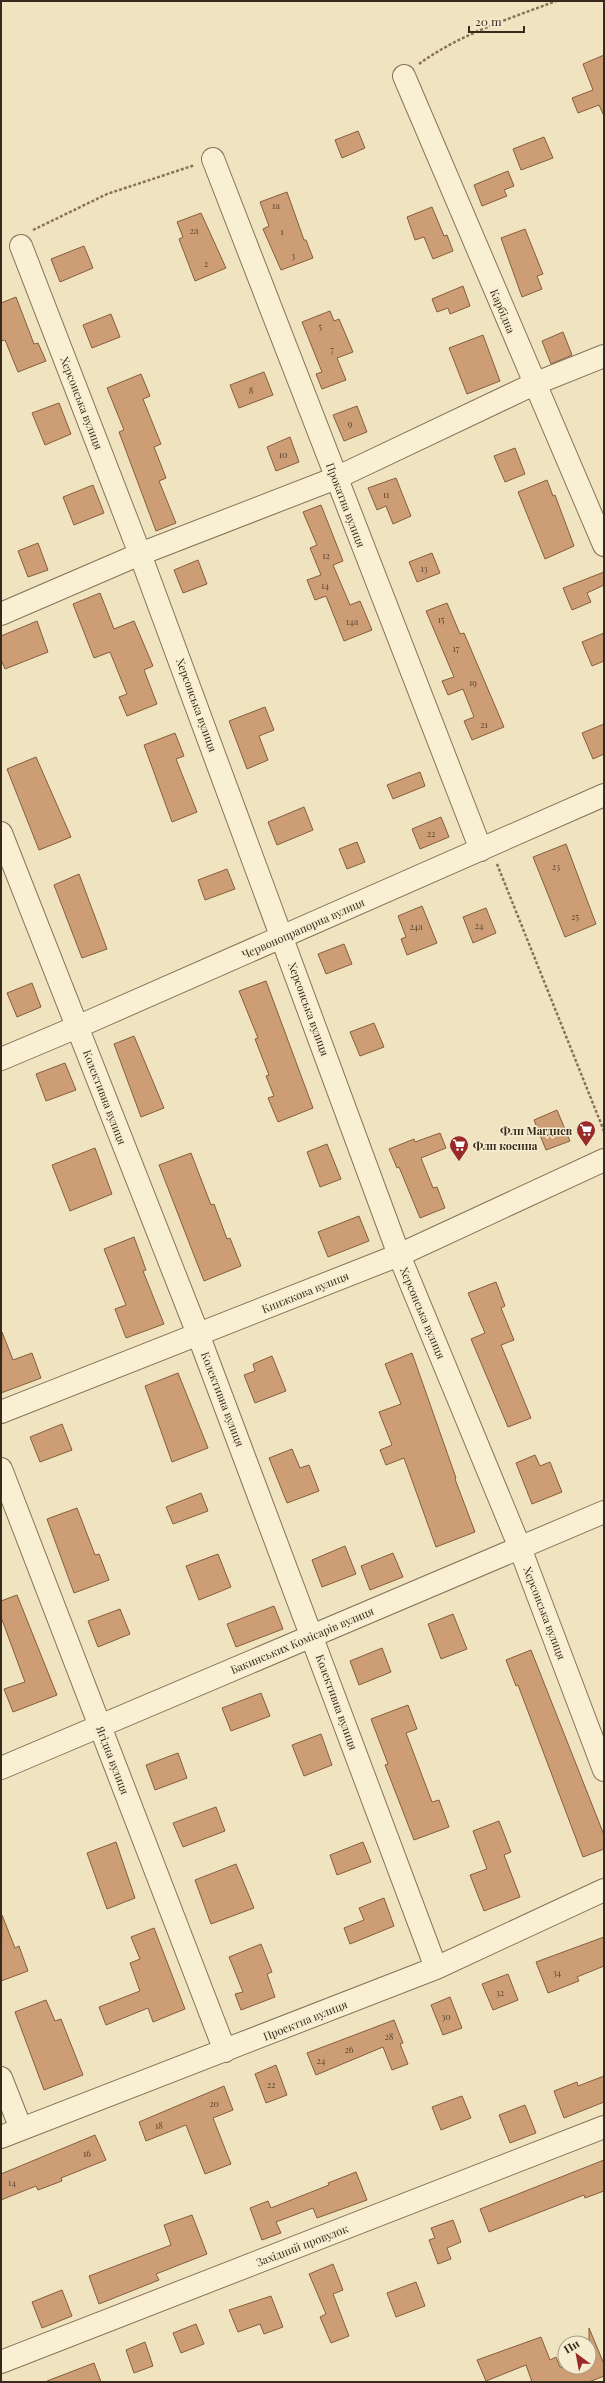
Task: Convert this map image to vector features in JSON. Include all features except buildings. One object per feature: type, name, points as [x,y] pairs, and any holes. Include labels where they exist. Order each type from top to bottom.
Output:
[{"type":"street","name":"Карбідна","points":[[404,76],[534,384],[604,545]]},
{"type":"street","name":"Прокатна вулиця","points":[[213,159],[336,478],[485,849]]},
{"type":"street","name":"Херсонська вулиця","points":[[21,246],[140,554],[283,937],[399,1255],[520,1548],[604,1770]]},
{"type":"street","points":[[1,614],[140,554],[336,478],[534,384],[604,356]]},
{"type":"street","name":"Червонопрапорна вулиця","points":[[1,1059],[78,1027],[485,849],[604,795]]},
{"type":"street","name":"Колективна вулиця","points":[[1,833],[198,1334],[436,1968]]},
{"type":"street","name":"Книжкова вулиця","points":[[1,1412],[399,1255],[604,1160]]},
{"type":"street","name":"Ягідна вулиця","points":[[1,1469],[225,2051]]},
{"type":"street","name":"Бакинських Комісарів вулиця","points":[[1,1768],[604,1512]]},
{"type":"street","name":"Проектна вулиця","points":[[1,2137],[436,1968],[604,1890]]},
{"type":"street","points":[[1,2078],[21,2129]]},
{"type":"street","name":"Західний провулок","points":[[1,2362],[604,2127]]},
{"type":"path","points":[[404,76],[440,49],[498,23],[556,1]]},
{"type":"path","points":[[21,246],[35,228],[107,194],[213,159]]},
{"type":"path","points":[[485,849],[604,1131]]},
{"type":"place","name":"Флп Магдиев","points":[[586,1147]]},
{"type":"place","name":"Флп косина","points":[[459,1162]]}]
